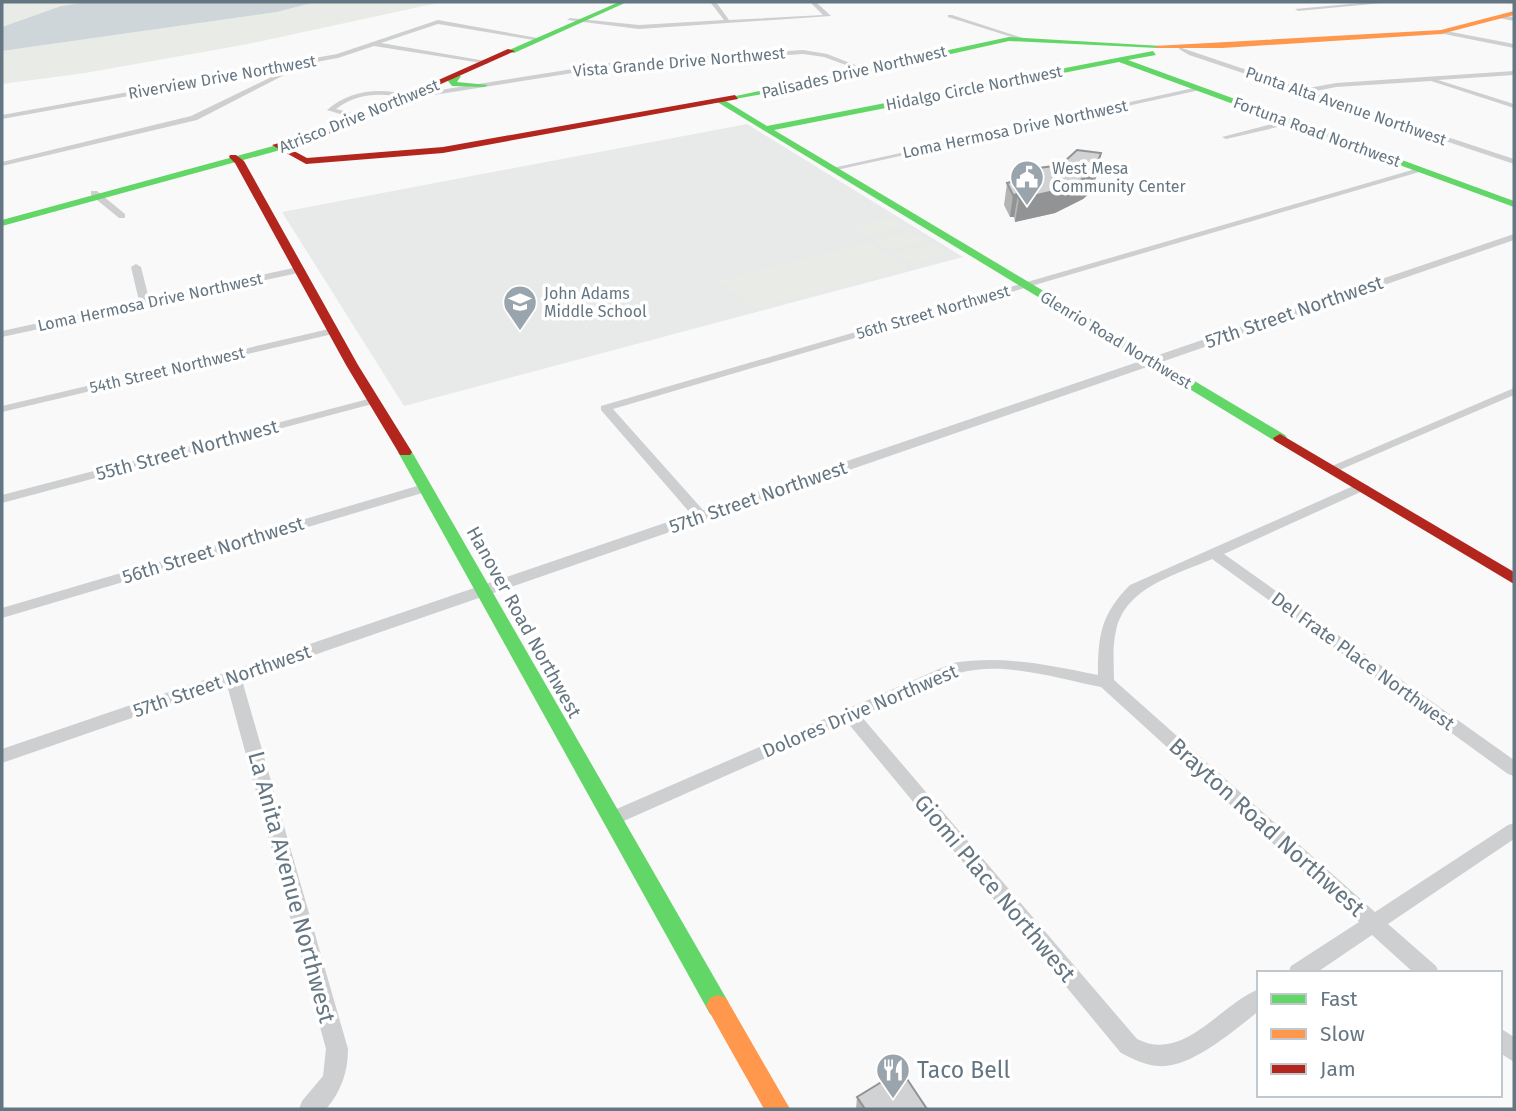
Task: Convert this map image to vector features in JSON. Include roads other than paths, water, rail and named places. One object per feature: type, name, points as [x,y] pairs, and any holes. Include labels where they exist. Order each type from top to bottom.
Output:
[{"type":"street","name":"Atrisco Drive Northwest","points":[[575,21],[611,2]]},
{"type":"street","name":"Atrisco Drive Northwest","points":[[2,223],[280,147],[624,2]]},
{"type":"street","points":[[713,2],[728,22]]},
{"type":"street","points":[[575,21],[639,27],[828,16],[813,2]]},
{"type":"street","points":[[1298,9],[1390,2]]},
{"type":"street","points":[[950,16],[1020,38]]},
{"type":"street","name":"Palisades Drive Northwest","points":[[249,178],[257,170],[267,166],[443,150],[719,100],[984,42],[1020,38],[1119,52],[1441,32],[1510,17]]},
{"type":"street","name":"Riverview Drive Northwest","points":[[2,117],[338,56],[438,22],[534,38]]},
{"type":"street","points":[[1441,32],[1514,46]]},
{"type":"street","points":[[373,44],[480,62]]},
{"type":"street","name":"Hidalgo Circle Northwest","points":[[766,129],[1119,52],[1140,56],[1181,48]]},
{"type":"street","name":"Punta Alta Avenue Northwest","points":[[1181,48],[1191,54],[1513,162]]},
{"type":"street","name":"Vista Grande Drive Northwest","points":[[354,117],[331,110],[372,92],[404,95],[617,64],[792,52],[820,54],[865,70]]},
{"type":"street","name":"Fortuna Road Northwest","points":[[1119,52],[1198,89],[1514,204]]},
{"type":"street","points":[[2,164],[194,118],[305,62]]},
{"type":"street","name":"Atrisco Drive Northwest","points":[[404,95],[457,76],[480,62]]},
{"type":"street","points":[[1303,92],[1336,85],[1514,73]]},
{"type":"street","points":[[457,76],[452,81],[455,84],[484,85]]},
{"type":"street","points":[[1426,79],[1514,106]]},
{"type":"street","name":"Loma Hermosa Drive Northwest","points":[[832,169],[1198,89]]},
{"type":"street","name":"Glenrio Road Northwest","points":[[719,100],[1514,579]]},
{"type":"street","points":[[1226,137],[1288,122]]},
{"type":"street","points":[[280,147],[306,161]]},
{"type":"street","name":"Hanover Road Northwest","points":[[236,159],[778,1109]]},
{"type":"street","name":"56th Street Northwest","points":[[701,517],[605,408],[1422,170]]},
{"type":"street","name":"Atrisco Drive Northwest","points":[[2,216],[97,195]]},
{"type":"street","points":[[97,195],[122,216]]},
{"type":"street","name":"57th Street Northwest","points":[[2,756],[1514,237]]},
{"type":"street","points":[[136,267],[145,303]]},
{"type":"street","name":"Loma Hermosa Drive Northwest","points":[[2,334],[298,270]]},
{"type":"street","name":"54th Street Northwest","points":[[2,409],[333,331]]},
{"type":"street","points":[[1331,469],[1514,391]]},
{"type":"street","name":"55th Street Northwest","points":[[2,499],[372,401]]},
{"type":"street","points":[[1106,682],[1109,624],[1117,604],[1135,588],[1360,486]]},
{"type":"street","name":"56th Street Northwest","points":[[2,613],[424,488]]},
{"type":"street","name":"Del Frate Place Northwest","points":[[1212,552],[1514,769]]},
{"type":"street","name":"Dolores Drive Northwest","points":[[611,819],[953,669],[981,663],[1013,664],[1106,682]]},
{"type":"street","name":"La Anita Avenue Northwest","points":[[233,677],[337,1049],[338,1070],[317,1103]]},
{"type":"street","name":"Brayton Road Northwest","points":[[1106,682],[1427,971]]},
{"type":"street","name":"Giomi Place Northwest","points":[[850,714],[1129,1046],[1146,1055],[1169,1055],[1185,1049],[1257,1000]]},
{"type":"street","points":[[1301,971],[1514,830]]},
{"type":"place","name":"West Mesa Community Center","points":[[1027,207]]},
{"type":"place","name":"John Adams Middle School","points":[[520,332]]},
{"type":"place","name":"Taco Bell","points":[[893,1100]]}]
